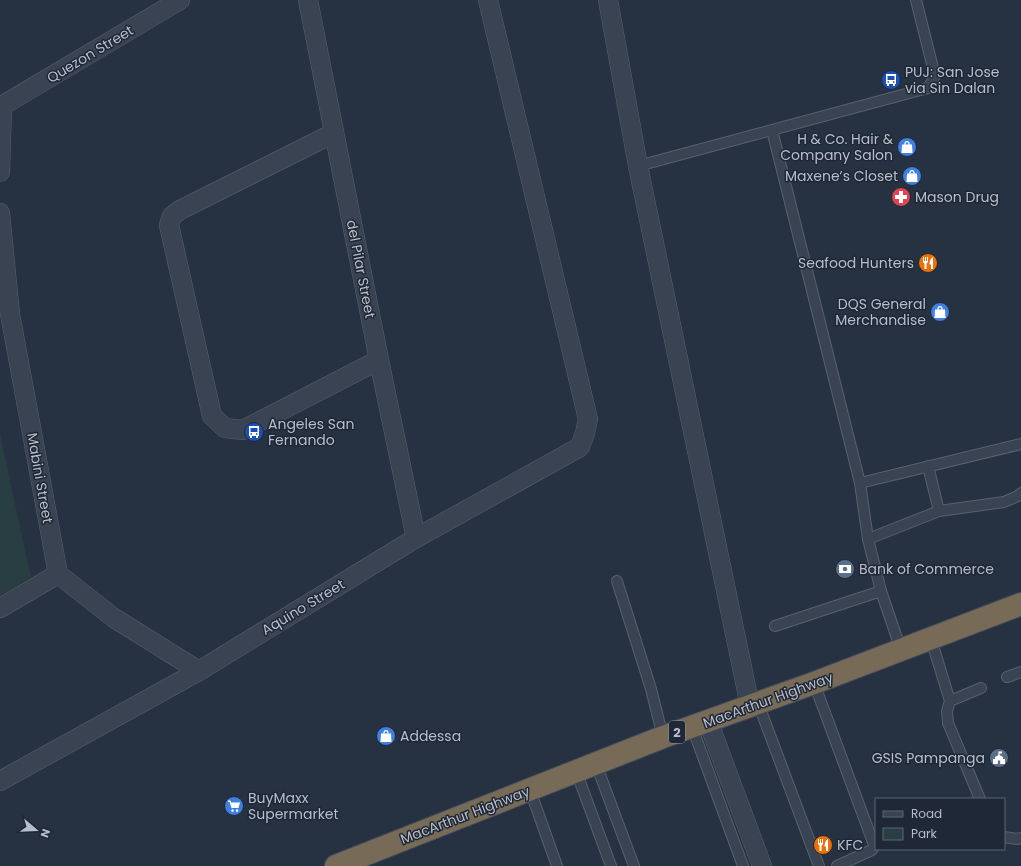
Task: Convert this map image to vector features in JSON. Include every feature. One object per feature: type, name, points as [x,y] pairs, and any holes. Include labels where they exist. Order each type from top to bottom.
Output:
[{"type":"highway","name":"MacArthur Highway","points":[[336,866],[663,737],[814,683],[1021,604]]},
{"type":"street","name":"Quezon Street","points":[[1,107],[180,0]]},
{"type":"street","name":"del Pilar Street","points":[[308,0],[379,360],[416,538]]},
{"type":"street","name":"Aquino Street","points":[[0,781],[199,670],[416,538],[580,447],[586,434],[588,419],[488,0]]},
{"type":"street","points":[[608,0],[638,166],[754,705]]},
{"type":"street","points":[[0,172],[1,107]]},
{"type":"street","points":[[334,133],[180,210],[172,216],[169,226],[212,416],[225,428],[243,430],[379,360]]},
{"type":"street","name":"Mabini Street","points":[[0,213],[5,316],[58,574]]},
{"type":"street","points":[[0,608],[58,574],[114,618],[199,670]]},
{"type":"street","points":[[700,724],[762,866]]},
{"type":"lane","points":[[638,166],[928,88],[934,78],[933,68],[916,0]]},
{"type":"lane","points":[[772,130],[860,483],[868,539],[881,591],[901,650]]},
{"type":"lane","points":[[860,483],[1021,444]]},
{"type":"lane","points":[[928,466],[939,511]]},
{"type":"lane","points":[[868,539],[939,511],[1004,502],[1018,496],[1021,493]]},
{"type":"lane","points":[[617,581],[651,689],[663,737]]},
{"type":"lane","points":[[775,626],[881,591]]},
{"type":"lane","points":[[931,638],[950,701],[947,711],[948,723],[980,798]]},
{"type":"lane","points":[[1007,677],[1021,672]]},
{"type":"lane","points":[[814,683],[874,845],[872,850],[837,866]]},
{"type":"lane","points":[[950,701],[981,688]]},
{"type":"lane","points":[[754,705],[819,866]]},
{"type":"lane","points":[[700,724],[743,866]]},
{"type":"lane","points":[[586,768],[611,866]]},
{"type":"lane","points":[[586,768],[634,866]]},
{"type":"lane","points":[[530,790],[557,866]]},
{"type":"lane","points":[[1005,838],[1017,840],[1021,838]]},
{"type":"green space","points":[[0,434],[31,577],[0,596]]},
{"type":"place","name":"PUJ: San Jose via Sin Dalan","points":[[891,80]]},
{"type":"place","name":"H & Co. Hair & Company Salon","points":[[907,147]]},
{"type":"place","name":"Maxene’s Closet","points":[[912,176]]},
{"type":"place","name":"Mason Drug","points":[[901,197]]},
{"type":"place","name":"Seafood Hunters","points":[[928,263]]},
{"type":"place","name":"DQS General Merchandise","points":[[940,312]]},
{"type":"place","name":"Angeles San Fernando","points":[[254,432]]},
{"type":"place","name":"Bank of Commerce","points":[[845,569]]},
{"type":"place","name":"Addessa","points":[[386,736]]},
{"type":"place","name":"GSIS Pampanga","points":[[999,758]]},
{"type":"place","name":"BuyMaxx Supermarket","points":[[234,806]]},
{"type":"place","name":"KFC","points":[[823,845]]}]
